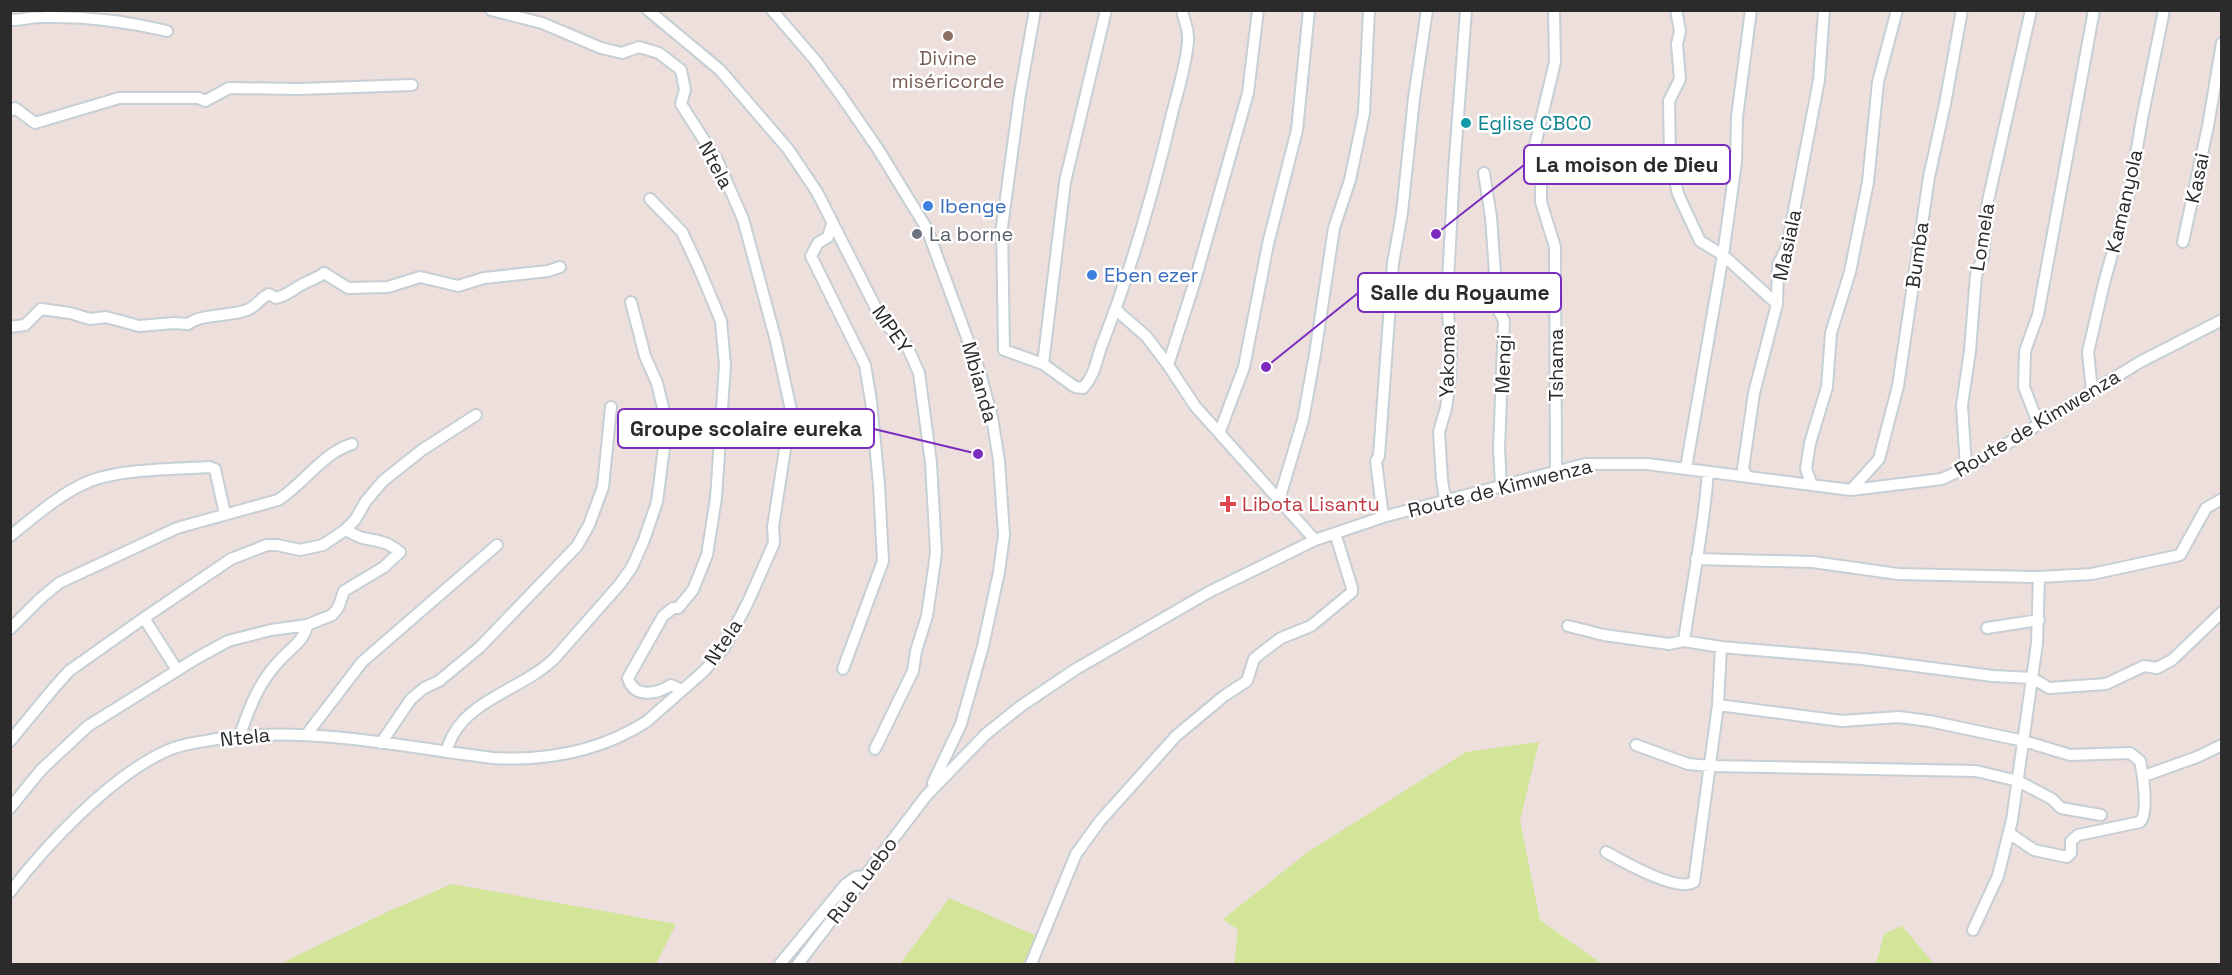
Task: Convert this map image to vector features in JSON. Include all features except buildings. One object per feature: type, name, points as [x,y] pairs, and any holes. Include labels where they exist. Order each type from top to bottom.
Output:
[{"type":"street","name":"Ntela","points":[[10,892],[51,844],[116,783],[140,765],[165,751],[194,742],[240,735],[307,734],[493,758],[525,760],[551,757],[579,751],[636,729],[704,671],[724,648],[748,602],[774,543],[773,528],[790,410],[776,341],[750,238],[718,162],[681,104],[685,90],[681,70],[659,53],[639,47],[622,53],[600,48],[542,23],[491,10]]},
{"type":"street","name":"MPEY","points":[[648,10],[720,70],[788,149],[818,192],[882,320],[907,346],[919,373],[931,463],[936,552],[927,616],[915,651],[913,671],[875,749]]},
{"type":"street","name":"Mbianda","points":[[772,10],[815,60],[840,94],[878,149],[927,229],[980,373],[992,417],[999,461],[1004,535],[999,572],[983,646],[961,724],[926,796]]},
{"type":"street","points":[[1035,10],[1020,94],[1001,239],[1004,350],[1043,364],[1075,387],[1083,388],[1095,370],[1101,347],[1116,310],[1154,184],[1185,59],[1187,24],[1182,10]]},
{"type":"street","points":[[1043,364],[1065,182],[1106,10]]},
{"type":"street","points":[[1168,364],[1194,284],[1248,93],[1258,10]]},
{"type":"street","points":[[1220,431],[1244,367],[1268,244],[1297,130],[1309,10]]},
{"type":"street","points":[[1279,500],[1303,420],[1334,228],[1350,180],[1364,113],[1369,10]]},
{"type":"street","points":[[1383,517],[1376,461],[1379,456],[1393,263],[1402,213],[1414,98],[1427,10]]},
{"type":"street","name":"Yakoma","points":[[1445,499],[1439,432],[1450,381],[1451,351],[1447,299],[1466,10]]},
{"type":"street","name":"Tshama","points":[[1554,10],[1556,60],[1531,162],[1541,179],[1541,202],[1555,247],[1556,471]]},
{"type":"street","points":[[1676,10],[1680,31],[1677,44],[1680,79],[1669,101],[1670,157],[1678,194],[1698,239],[1723,255],[1777,304]]},
{"type":"street","points":[[1686,468],[1723,255],[1736,162],[1737,117],[1751,10]]},
{"type":"street","name":"Masiala","points":[[1747,477],[1743,469],[1754,393],[1777,304],[1778,265],[1787,248],[1819,80],[1824,10]]},
{"type":"street","points":[[1812,485],[1806,470],[1810,443],[1827,387],[1831,333],[1852,261],[1868,182],[1878,82],[1897,10]]},
{"type":"street","name":"Bumba","points":[[1851,490],[1879,459],[1898,386],[1929,177],[1962,10]]},
{"type":"street","name":"Lomela","points":[[1966,468],[1962,408],[1970,351],[1976,275],[1983,257],[1988,201],[2031,10]]},
{"type":"street","points":[[2038,423],[2024,389],[2025,351],[2038,315],[2094,10]]},
{"type":"street","name":"Kamanyola","points":[[2091,392],[2088,352],[2104,283],[2130,190],[2164,10]]},
{"type":"street","points":[[10,20],[40,17],[129,21],[167,31]]},
{"type":"street","name":"Kasai","points":[[2183,242],[2208,126],[2222,43]]},
{"type":"street","points":[[10,111],[15,108],[35,123],[119,98],[199,98],[206,101],[229,88],[299,89],[412,85]]},
{"type":"street","name":"Mengi","points":[[1484,172],[1491,217],[1497,301],[1504,321],[1499,448],[1501,486]]},
{"type":"street","points":[[650,199],[682,232],[698,266],[721,321],[725,365],[716,498],[707,555],[693,590],[678,608],[667,611],[663,616],[627,678],[632,687],[645,693],[661,692],[671,685],[682,690]]},
{"type":"street","points":[[832,224],[828,237],[818,243],[812,256],[865,365],[871,401],[884,556],[843,669]]},
{"type":"street","points":[[10,327],[25,325],[41,309],[70,313],[90,319],[106,317],[139,326],[188,324],[196,318],[237,314],[251,309],[261,297],[269,294],[276,298],[288,296],[306,282],[324,273],[348,288],[388,287],[420,277],[458,286],[484,278],[548,271],[560,267]]},
{"type":"street","points":[[446,752],[452,735],[471,714],[542,670],[554,659],[620,584],[632,567],[644,540],[657,502],[667,424],[657,382],[645,356],[632,302]]},
{"type":"street","points":[[1116,310],[1146,336],[1168,364],[1187,396],[1315,540]]},
{"type":"street","name":"Route de Kimwenza","points":[[926,796],[986,734],[1021,706],[1067,675],[1209,592],[1315,540],[1445,499],[1580,465],[1611,463],[1686,468],[1851,490],[1942,479],[1966,468],[2176,342],[2222,320]]},
{"type":"street","points":[[381,743],[411,699],[424,688],[446,676],[480,647],[577,546],[593,516],[603,487],[611,407]]},
{"type":"street","points":[[10,741],[69,671],[144,618],[231,559],[267,545],[300,550],[314,549],[323,545],[345,530],[384,481],[423,450],[476,415]]},
{"type":"street","points":[[10,630],[59,583],[177,528],[278,500],[289,493],[328,456],[352,444]]},
{"type":"street","points":[[10,536],[75,488],[90,481],[125,473],[209,467],[215,469],[225,514]]},
{"type":"street","points":[[1684,641],[1705,515],[1708,472]]},
{"type":"street","points":[[1696,559],[1813,562],[1898,574],[2039,577],[2092,574],[2180,555],[2205,508],[2222,499]]},
{"type":"street","points":[[12,804],[46,764],[88,726],[228,641],[271,630],[307,626],[332,615],[338,608],[344,591],[384,567],[400,552],[378,539],[362,538],[345,530]]},
{"type":"street","points":[[1031,964],[1076,854],[1107,812],[1176,736],[1224,696],[1247,681],[1254,659],[1281,638],[1311,626],[1352,592],[1335,533]]},
{"type":"street","points":[[307,734],[362,662],[497,545]]},
{"type":"street","points":[[1973,930],[1998,876],[2009,833],[2024,741],[2039,620],[2039,577]]},
{"type":"street","points":[[1568,626],[1604,635],[1672,644],[1684,641],[1721,647],[1863,659],[1993,676],[2032,678],[2049,688],[2106,684],[2144,666],[2157,668],[2172,660],[2222,612]]},
{"type":"street","points":[[144,618],[177,670]]},
{"type":"street","points":[[1987,628],[2039,620]]},
{"type":"street","points":[[240,735],[261,682],[302,637],[307,626]]},
{"type":"street","points":[[1606,852],[1654,876],[1686,886],[1692,885],[1695,880],[1718,705],[1721,647]]},
{"type":"street","points":[[1718,705],[1842,721],[1899,717],[2024,741],[2070,755],[2130,753],[2140,761],[2144,776],[2143,820],[2140,822],[2078,835],[2071,841],[2069,856],[2034,850],[2009,833]]},
{"type":"street","points":[[1636,745],[1688,764],[1711,766],[1959,769],[2018,781],[2052,799],[2061,808],[2101,815]]},
{"type":"street","points":[[2144,776],[2197,757],[2222,745]]},
{"type":"street","name":"Rue Luebo","points":[[798,964],[926,796]]},
{"type":"street","points":[[780,964],[846,884],[856,877],[867,876]]},
{"type":"green space","points":[[1539,742],[1520,821],[1540,920],[1602,964],[1234,964],[1238,930],[1223,919],[1308,852],[1466,752]]},
{"type":"green space","points":[[452,884],[676,924],[656,964],[286,964],[284,962],[387,912]]},
{"type":"green space","points":[[949,898],[1037,936],[1023,964],[900,964]]},
{"type":"green space","points":[[1902,926],[1934,964],[1876,964],[1884,934]]},
{"type":"place","name":"Divine miséricorde","points":[[948,36]]},
{"type":"place","name":"Eglise CBCO","points":[[1466,123]]},
{"type":"place","name":"Ibenge","points":[[928,206]]},
{"type":"place","name":"La borne","points":[[917,234]]},
{"type":"place","name":"La moison de Dieu","points":[[1436,234]]},
{"type":"place","name":"Eben ezer","points":[[1092,275]]},
{"type":"place","name":"Salle du Royaume","points":[[1266,367]]},
{"type":"place","name":"Groupe scolaire eureka","points":[[978,454]]},
{"type":"place","name":"Libota Lisantu","points":[[1228,504]]}]
